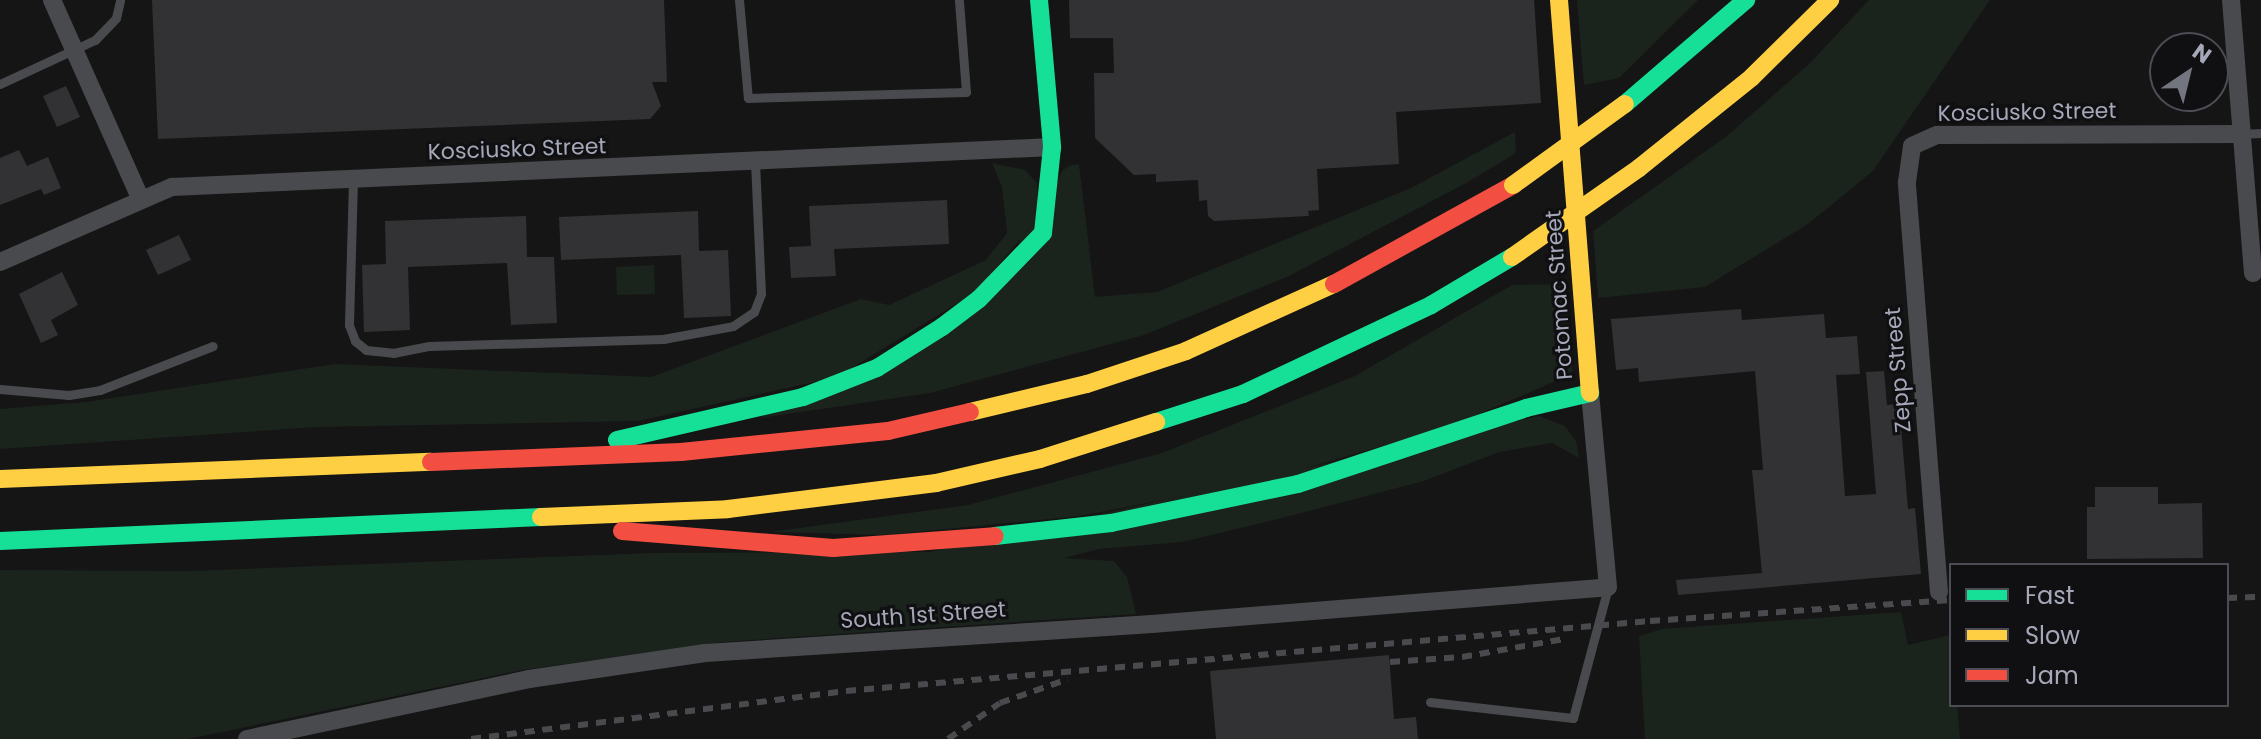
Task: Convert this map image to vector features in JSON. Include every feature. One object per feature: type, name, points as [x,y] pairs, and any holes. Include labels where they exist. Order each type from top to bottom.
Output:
[{"type":"main road","points":[[538,458],[803,397],[877,368],[979,299],[1043,233],[1051,194],[1052,147],[1039,0]]},
{"type":"main road","name":"Potomac Street","points":[[1559,0],[1590,393]]},
{"type":"main road","points":[[0,479],[681,452],[873,433],[1087,384],[1284,310],[1376,265],[1513,185],[1625,104],[1746,0]]},
{"type":"main road","points":[[0,541],[516,519],[831,500],[1040,459],[1243,394],[1418,312],[1512,257],[1639,168],[1752,77],[1830,0]]},
{"type":"main road","points":[[516,519],[762,546],[833,548],[1040,532],[1190,509],[1298,484],[1526,408],[1590,393]]},
{"type":"street","points":[[52,0],[140,198]]},
{"type":"street","points":[[2231,0],[2253,273]]},
{"type":"street","name":"Kosciusko Street","points":[[1912,146],[1937,135],[2241,134]]},
{"type":"street","name":"Zepp Street","points":[[1912,146],[1907,182],[1939,592]]},
{"type":"street","name":"Kosciusko Street","points":[[0,262],[140,198],[172,187],[755,164],[1052,147]]},
{"type":"street","name":"Potomac Street","points":[[1590,393],[1608,587]]},
{"type":"street","name":"South 1st Street","points":[[247,739],[556,674],[705,653],[1152,624],[1608,587]]},
{"type":"lane","points":[[0,84],[75,50],[106,32],[120,0]]},
{"type":"lane","points":[[739,0],[748,98],[966,92],[959,0]]},
{"type":"lane","points":[[2241,134],[2261,133]]},
{"type":"lane","points":[[353,180],[349,325],[359,346],[393,353],[429,346],[663,339],[733,326],[754,312],[761,294],[755,164]]},
{"type":"lane","points":[[0,389],[90,392],[213,346]]},
{"type":"lane","points":[[1430,702],[1573,718],[1608,587]]},
{"type":"shaded area","points":[[1577,0],[1698,0],[1619,78],[1584,85]]},
{"type":"shaded area","points":[[1869,0],[1990,0],[1873,171],[1808,224],[1705,287],[1598,298],[1593,231],[1727,136],[1809,64]]},
{"type":"shaded area","points":[[1515,132],[1516,153],[1468,182],[1289,276],[1144,335],[930,393],[760,418],[979,309],[1063,170],[1071,165],[1079,164],[1095,297],[1157,292],[1411,188]]},
{"type":"shaded area","points":[[992,163],[1025,170],[1037,183],[1039,218],[974,293],[837,377],[638,421],[316,427],[0,449],[0,409],[86,402],[335,364],[651,377],[861,299],[889,305],[986,260],[1007,233],[1002,187]]},
{"type":"shaded area","points":[[654,265],[655,294],[617,295],[616,267]]},
{"type":"shaded area","points":[[1568,284],[1572,374],[1451,426],[1261,481],[1080,516],[884,535],[770,532],[968,505],[1162,453],[1355,376],[1512,285]]},
{"type":"shaded area","points":[[1539,416],[1565,426],[1576,441],[1579,458],[1552,443],[1499,452],[1424,481],[1282,518],[1182,542],[1099,549],[1063,558],[1114,561],[1127,577],[1136,614],[722,642],[522,670],[188,739],[0,739],[0,570],[190,571],[652,553],[930,552]]},
{"type":"shaded area","points":[[1901,612],[1908,645],[1949,635],[1949,707],[1957,707],[1960,739],[1645,739],[1639,636],[1662,629]]},
{"type":"building","points":[[152,0],[664,0],[667,82],[652,82],[661,106],[650,119],[158,139]]},
{"type":"building","points":[[1069,0],[1534,0],[1541,103],[1396,112],[1399,164],[1317,169],[1319,210],[1308,211],[1309,216],[1214,221],[1208,216],[1207,200],[1199,201],[1198,180],[1156,182],[1156,174],[1134,175],[1095,138],[1094,73],[1114,73],[1113,38],[1070,38]]},
{"type":"building","points":[[66,86],[80,117],[57,127],[43,96]]},
{"type":"building","points":[[19,150],[27,166],[48,157],[61,188],[44,195],[41,189],[0,205],[0,158]]},
{"type":"building","points":[[947,200],[949,244],[834,249],[836,276],[791,278],[789,247],[811,246],[809,206]]},
{"type":"building","points":[[698,211],[699,251],[728,250],[731,316],[684,318],[681,255],[561,260],[559,217]]},
{"type":"building","points":[[526,216],[527,257],[554,257],[557,323],[511,325],[507,263],[408,267],[410,330],[364,332],[362,265],[386,264],[385,221]]},
{"type":"building","points":[[179,235],[191,260],[158,275],[146,250]]},
{"type":"building","points":[[62,272],[78,305],[51,320],[58,335],[41,343],[19,294]]},
{"type":"building","points":[[1741,309],[1742,320],[1824,314],[1826,338],[1857,336],[1860,374],[1836,375],[1845,496],[1876,494],[1866,372],[1884,371],[1887,405],[1899,404],[1908,509],[1915,508],[1921,574],[1678,595],[1676,580],[1762,573],[1752,470],[1763,470],[1755,371],[1639,382],[1638,368],[1616,370],[1611,319]]},
{"type":"building","points":[[2095,487],[2158,487],[2158,504],[2202,503],[2203,558],[2087,559],[2087,507],[2095,507]]},
{"type":"building","points":[[1389,655],[1394,719],[1416,717],[1418,739],[1216,739],[1210,671]]},
{"type":"railway","points":[[2229,598],[2261,597]]},
{"type":"railway","points":[[471,739],[846,691],[1650,621],[1949,600]]},
{"type":"railway","points":[[1390,662],[1462,657],[1564,639]]},
{"type":"railway","points":[[948,739],[1000,703],[1068,679]]},
{"type":"traffic: fast","points":[[1039,0],[1052,147]]},
{"type":"traffic: fast","points":[[1625,104],[1746,0]]},
{"type":"traffic: fast","points":[[617,440],[803,397],[877,368],[942,327],[979,299],[1043,233],[1052,147]]},
{"type":"traffic: fast","points":[[1156,422],[1243,394],[1431,305],[1512,257]]},
{"type":"traffic: fast","points":[[995,536],[1111,523],[1298,484],[1526,408],[1590,393]]},
{"type":"traffic: fast","points":[[0,541],[541,517]]},
{"type":"traffic: slow","points":[[1559,0],[1590,393]]},
{"type":"traffic: slow","points":[[1639,168],[1752,77],[1830,0]]},
{"type":"traffic: slow","points":[[1513,185],[1625,104]]},
{"type":"traffic: slow","points":[[1512,257],[1639,168]]},
{"type":"traffic: slow","points":[[970,412],[1087,384],[1186,351],[1334,284]]},
{"type":"traffic: slow","points":[[541,517],[728,509],[936,483],[1040,459],[1156,422]]},
{"type":"traffic: slow","points":[[0,479],[431,462]]},
{"type":"traffic: jam","points":[[1334,284],[1513,185]]},
{"type":"traffic: jam","points":[[431,462],[681,452],[888,431],[970,412]]},
{"type":"traffic: jam","points":[[622,531],[833,548],[995,536]]}]
